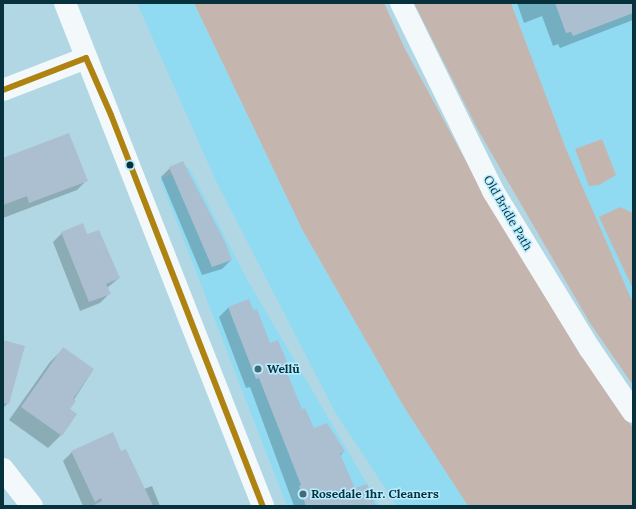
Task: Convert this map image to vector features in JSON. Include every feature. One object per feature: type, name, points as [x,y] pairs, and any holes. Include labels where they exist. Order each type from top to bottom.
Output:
[{"type":"street","points":[[65,3],[86,58],[111,115],[263,506]]},
{"type":"street","name":"Old Bridle Path","points":[[402,3],[493,191],[590,349],[633,412]]},
{"type":"street","points":[[3,90],[86,58]]},
{"type":"street","points":[[3,469],[32,506]]},
{"type":"shaded area","points":[[137,3],[194,3],[302,229],[404,407],[468,506],[397,506],[335,412],[216,181]]},
{"type":"shaded area","points":[[194,3],[384,3],[405,49],[474,176],[612,400],[633,428],[633,506],[468,506],[404,407],[302,229]]},
{"type":"shaded area","points":[[414,3],[511,3],[566,149],[633,303],[633,385],[590,323],[478,130]]},
{"type":"shaded area","points":[[511,3],[633,3],[633,303],[566,149]]},
{"type":"shaded area","points":[[602,139],[616,175],[599,185],[589,186],[575,149]]},
{"type":"shaded area","points":[[189,167],[248,281],[380,506],[287,506],[160,179]]},
{"type":"shaded area","points":[[620,207],[633,213],[633,289],[599,217]]},
{"type":"building","points":[[555,3],[633,3],[633,13],[573,36],[571,32],[566,33]]},
{"type":"building","points":[[69,133],[88,181],[29,203],[27,196],[3,205],[3,158]]},
{"type":"building","points":[[183,161],[225,242],[232,260],[212,267],[169,167]]},
{"type":"building","points":[[83,223],[87,234],[99,230],[120,278],[106,284],[111,294],[89,302],[61,232]]},
{"type":"building","points":[[249,299],[253,310],[257,309],[270,343],[278,340],[289,367],[285,368],[302,409],[305,408],[314,428],[327,423],[345,451],[340,454],[355,488],[367,484],[376,506],[306,506],[299,486],[301,485],[259,378],[256,379],[228,307]]},
{"type":"building","points":[[3,340],[25,346],[9,404],[3,403]]},
{"type":"building","points":[[63,347],[94,369],[73,399],[76,401],[70,409],[77,414],[62,436],[21,407]]},
{"type":"building","points":[[113,432],[121,451],[126,449],[153,506],[92,506],[102,501],[101,498],[95,502],[71,451]]},
{"type":"transit line","points":[[86,58],[111,115],[263,506]]},
{"type":"transit line","points":[[3,90],[86,58]]},
{"type":"place","name":"Wellü","points":[[258,369]]},
{"type":"place","name":"Rosedale 1hr. Cleaners","points":[[303,494]]}]
